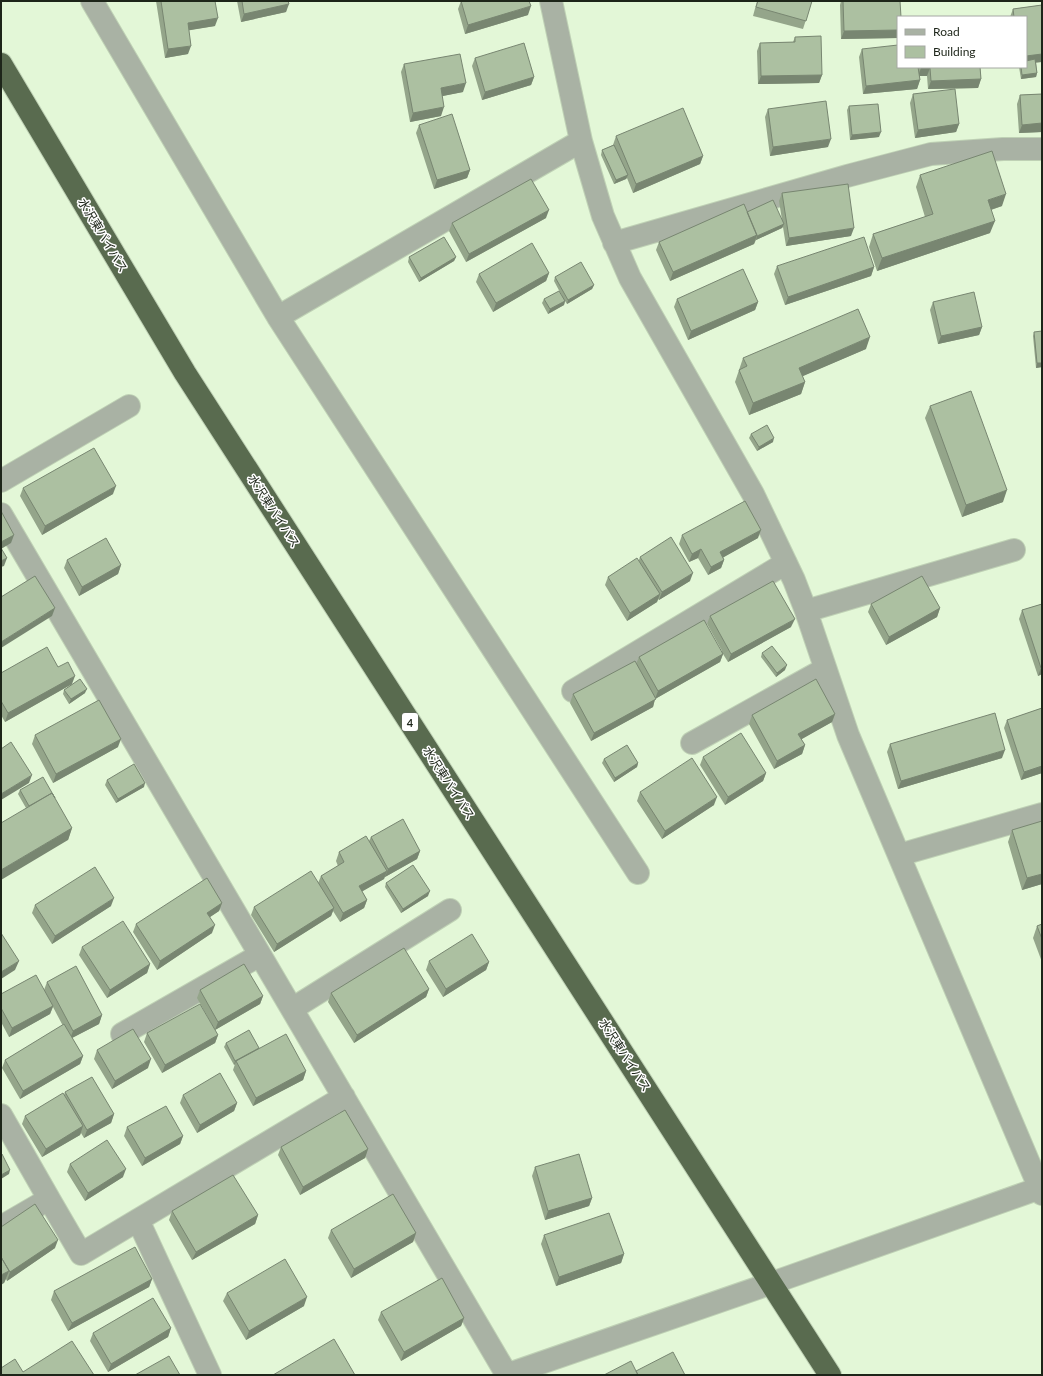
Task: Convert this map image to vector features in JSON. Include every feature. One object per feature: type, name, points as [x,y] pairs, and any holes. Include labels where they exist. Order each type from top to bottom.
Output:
[{"type":"highway","name":"水沢東バイパス","points":[[1,64],[185,373],[830,1375]]},
{"type":"street","points":[[92,1],[278,317],[638,873]]},
{"type":"street","points":[[1,514],[507,1375],[1041,1189],[848,735],[806,611],[786,564],[753,494],[630,278],[614,243],[603,216],[580,141],[551,1]]},
{"type":"street","points":[[278,317],[580,141]]},
{"type":"street","points":[[614,243],[847,176],[931,154],[1003,149],[1042,149]]},
{"type":"street","points":[[1,481],[129,406]]},
{"type":"street","points":[[806,611],[1014,550]]},
{"type":"street","points":[[573,691],[786,564]]},
{"type":"street","points":[[692,743],[825,669]]},
{"type":"street","points":[[899,855],[1042,814]]},
{"type":"street","points":[[292,1009],[450,910]]},
{"type":"street","points":[[122,1034],[260,955]]},
{"type":"street","points":[[1,1115],[81,1254],[344,1097]]},
{"type":"street","points":[[1,1227],[49,1198]]},
{"type":"street","points":[[138,1220],[210,1375]]},
{"type":"building","points":[[161,1],[215,1],[218,18],[188,23],[191,46],[168,49]]},
{"type":"building","points":[[242,1],[288,1],[289,4],[244,14]]},
{"type":"building","points":[[461,1],[529,1],[531,6],[468,25]]},
{"type":"building","points":[[758,1],[812,1],[806,21],[756,7]]},
{"type":"building","points":[[843,1],[900,1],[901,16],[897,16],[897,30],[844,31]]},
{"type":"building","points":[[1042,5],[1042,54],[1027,56],[1027,16],[1014,16],[1013,9]]},
{"type":"building","points":[[821,36],[822,75],[761,76],[760,43],[795,42],[795,37]]},
{"type":"building","points":[[524,43],[534,77],[485,92],[475,58]]},
{"type":"building","points":[[897,45],[897,68],[918,68],[920,80],[866,86],[862,49]]},
{"type":"building","points":[[460,54],[466,83],[441,88],[444,107],[413,113],[404,64]]},
{"type":"building","points":[[1035,59],[1037,73],[1022,75],[1021,68],[1027,68],[1027,61]]},
{"type":"building","points":[[930,68],[980,68],[981,79],[931,81]]},
{"type":"building","points":[[955,89],[959,124],[918,130],[913,94]]},
{"type":"building","points":[[1042,94],[1042,123],[1022,125],[1020,95]]},
{"type":"building","points":[[826,101],[831,139],[773,147],[768,109]]},
{"type":"building","points":[[878,104],[881,132],[852,135],[849,106]]},
{"type":"building","points":[[683,108],[703,156],[636,184],[616,136]]},
{"type":"building","points":[[452,114],[470,170],[437,180],[419,125]]},
{"type":"building","points":[[614,145],[628,175],[616,180],[602,150]]},
{"type":"building","points":[[992,151],[1006,194],[988,200],[995,221],[882,258],[873,234],[933,214],[920,175]]},
{"type":"building","points":[[531,179],[549,210],[469,254],[452,223]]},
{"type":"building","points":[[848,184],[854,228],[789,238],[782,193]]},
{"type":"building","points":[[773,200],[784,224],[757,236],[747,212]]},
{"type":"building","points":[[744,204],[757,235],[673,272],[659,242]]},
{"type":"building","points":[[444,237],[456,257],[421,278],[409,257]]},
{"type":"building","points":[[864,237],[874,267],[788,297],[777,266]]},
{"type":"building","points":[[532,243],[549,273],[496,303],[479,274]]},
{"type":"building","points":[[581,262],[594,285],[568,300],[555,277]]},
{"type":"building","points":[[743,269],[758,302],[691,331],[677,299]]},
{"type":"building","points":[[559,291],[565,301],[550,309],[544,299]]},
{"type":"building","points":[[974,292],[982,327],[941,336],[933,302]]},
{"type":"building","points":[[858,309],[870,337],[799,368],[805,382],[753,403],[739,370],[747,366],[743,358]]},
{"type":"building","points":[[1042,331],[1042,363],[1037,363],[1034,332]]},
{"type":"building","points":[[971,391],[1007,490],[966,505],[930,406]]},
{"type":"building","points":[[767,425],[774,438],[759,447],[751,434]]},
{"type":"building","points":[[94,448],[116,486],[45,526],[23,488]]},
{"type":"building","points":[[745,501],[761,530],[720,552],[724,560],[711,567],[701,549],[692,554],[682,535]]},
{"type":"building","points":[[1,511],[14,535],[1,542]]},
{"type":"building","points":[[671,537],[693,573],[662,592],[640,557]]},
{"type":"building","points":[[106,538],[121,565],[82,587],[67,560]]},
{"type":"building","points":[[1,548],[7,558],[1,561]]},
{"type":"building","points":[[637,558],[660,594],[630,613],[608,577]]},
{"type":"building","points":[[35,576],[55,608],[1,642],[1,597]]},
{"type":"building","points":[[922,576],[940,608],[889,637],[871,604]]},
{"type":"building","points":[[773,581],[795,619],[731,654],[710,616]]},
{"type":"building","points":[[1042,604],[1042,667],[1041,668],[1022,610]]},
{"type":"building","points":[[704,620],[723,654],[658,691],[639,657]]},
{"type":"building","points":[[772,646],[787,665],[777,673],[762,653]]},
{"type":"building","points":[[47,647],[58,667],[68,662],[75,676],[8,713],[1,701],[1,673]]},
{"type":"building","points":[[635,661],[656,699],[594,733],[573,694]]},
{"type":"building","points":[[80,679],[87,689],[71,699],[64,690]]},
{"type":"building","points":[[816,679],[835,714],[798,734],[805,745],[777,761],[752,715]]},
{"type":"building","points":[[99,700],[121,739],[56,774],[35,735]]},
{"type":"building","points":[[1042,708],[1042,766],[1024,772],[1007,720]]},
{"type":"building","points":[[995,713],[1005,750],[901,781],[890,744]]},
{"type":"building","points":[[741,733],[766,773],[728,797],[703,757]]},
{"type":"building","points":[[11,742],[32,775],[1,794],[1,749]]},
{"type":"building","points":[[627,745],[638,763],[615,778],[604,759]]},
{"type":"building","points":[[692,758],[717,797],[665,831],[640,792]]},
{"type":"building","points":[[134,764],[145,783],[118,799],[107,780]]},
{"type":"building","points":[[43,777],[55,798],[52,793],[29,806],[20,790]]},
{"type":"building","points":[[52,793],[72,828],[1,870],[1,823]]},
{"type":"building","points":[[403,819],[420,851],[388,869],[371,837]]},
{"type":"building","points":[[1042,821],[1042,874],[1027,878],[1012,830]]},
{"type":"building","points":[[366,836],[387,871],[359,886],[367,900],[343,913],[321,876],[344,862],[339,852]]},
{"type":"building","points":[[413,865],[430,891],[403,909],[386,883]]},
{"type":"building","points":[[95,867],[114,898],[55,936],[35,905]]},
{"type":"building","points":[[311,871],[334,908],[277,944],[254,907]]},
{"type":"building","points":[[207,878],[222,903],[207,913],[215,925],[160,961],[136,924]]},
{"type":"building","points":[[123,921],[150,964],[110,990],[82,947]]},
{"type":"building","points":[[1042,924],[1042,939],[1037,926]]},
{"type":"building","points":[[1,933],[19,961],[1,972]]},
{"type":"building","points":[[472,934],[489,962],[446,989],[429,961]]},
{"type":"building","points":[[404,948],[429,989],[357,1035],[331,993]]},
{"type":"building","points":[[244,964],[263,996],[218,1022],[200,990]]},
{"type":"building","points":[[76,966],[102,1015],[73,1031],[47,982]]},
{"type":"building","points":[[36,975],[53,1006],[12,1028],[1,1008],[1,994]]},
{"type":"building","points":[[200,1004],[218,1035],[165,1065],[147,1033]]},
{"type":"building","points":[[64,1024],[83,1056],[23,1091],[5,1060]]},
{"type":"building","points":[[133,1029],[151,1059],[115,1081],[97,1050]]},
{"type":"building","points":[[249,1030],[259,1048],[235,1061],[226,1043]]},
{"type":"building","points":[[286,1034],[306,1071],[256,1098],[236,1061]]},
{"type":"building","points":[[220,1073],[237,1103],[200,1125],[183,1095]]},
{"type":"building","points":[[92,1077],[114,1114],[87,1130],[65,1092]]},
{"type":"building","points":[[63,1093],[83,1126],[46,1149],[25,1116]]},
{"type":"building","points":[[166,1106],[183,1136],[145,1158],[127,1127]]},
{"type":"building","points":[[345,1110],[368,1149],[303,1187],[281,1147]]},
{"type":"building","points":[[107,1140],[126,1169],[88,1193],[70,1164]]},
{"type":"building","points":[[1,1154],[10,1170],[1,1175]]},
{"type":"building","points":[[579,1154],[592,1198],[548,1211],[535,1167]]},
{"type":"building","points":[[233,1175],[258,1215],[196,1252],[172,1211]]},
{"type":"building","points":[[393,1194],[416,1233],[354,1269],[331,1230]]},
{"type":"building","points":[[35,1204],[58,1240],[10,1272],[1,1257],[1,1227]]},
{"type":"building","points":[[609,1213],[624,1254],[559,1277],[544,1235]]},
{"type":"building","points":[[135,1247],[152,1279],[72,1323],[54,1291]]},
{"type":"building","points":[[1,1257],[9,1271],[1,1275]]},
{"type":"building","points":[[285,1259],[307,1297],[249,1331],[227,1293]]},
{"type":"building","points":[[442,1278],[464,1318],[404,1352],[381,1312]]},
{"type":"building","points":[[153,1298],[171,1328],[111,1364],[93,1333]]},
{"type":"building","points":[[334,1339],[355,1375],[273,1375]]},
{"type":"building","points":[[72,1341],[94,1375],[1,1375],[1,1368],[15,1359],[23,1372]]},
{"type":"building","points":[[673,1352],[685,1375],[638,1375],[636,1371]]},
{"type":"building","points":[[169,1356],[180,1375],[135,1375]]},
{"type":"building","points":[[631,1361],[638,1375],[604,1375]]}]
